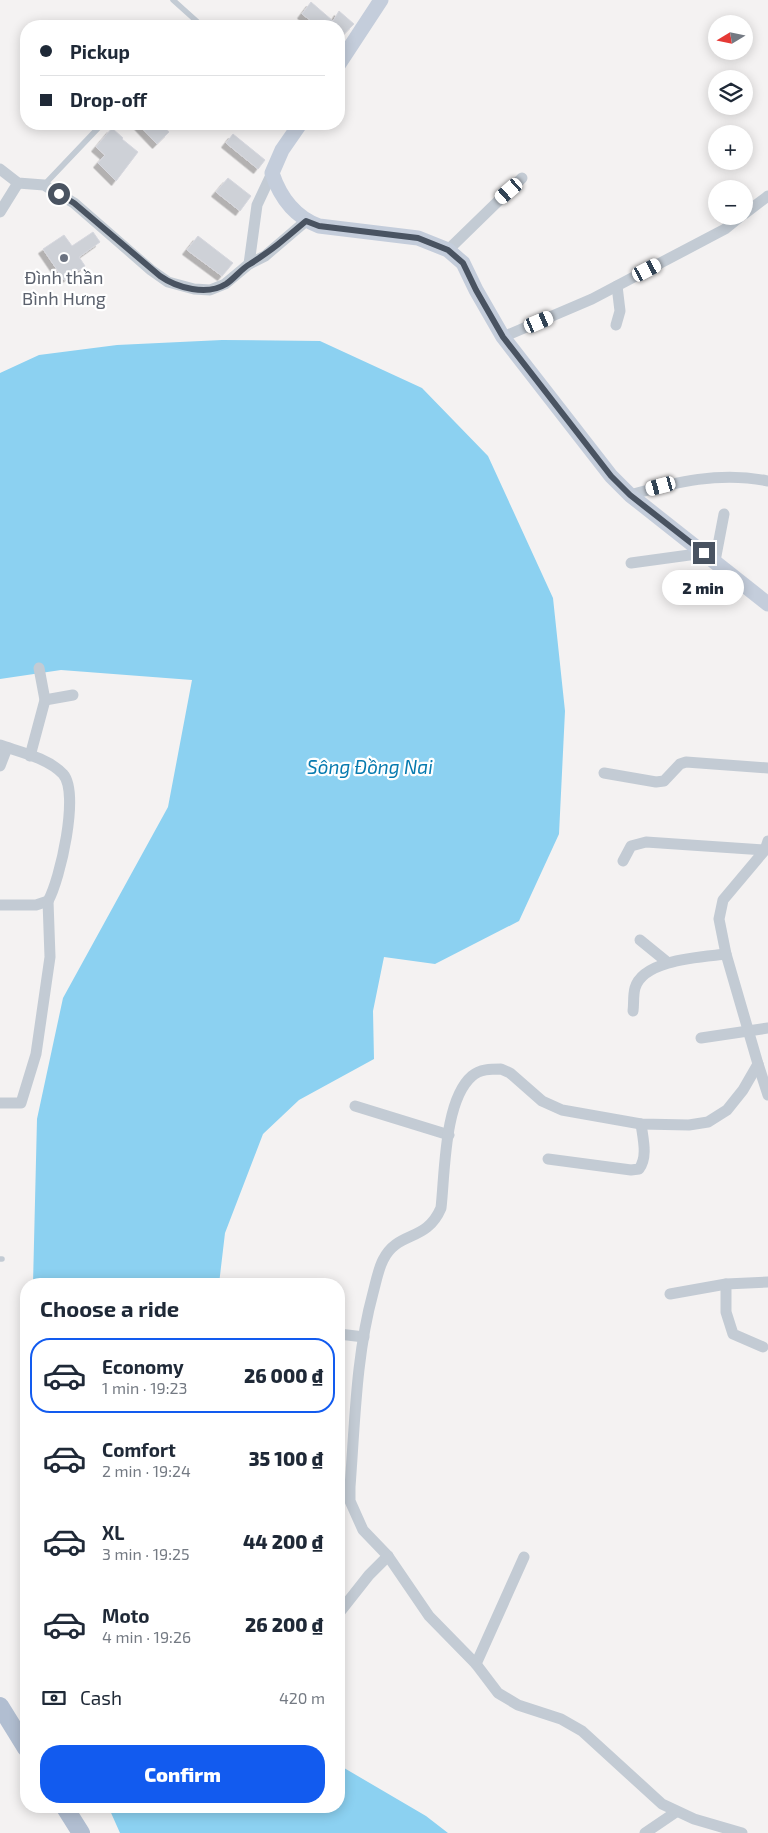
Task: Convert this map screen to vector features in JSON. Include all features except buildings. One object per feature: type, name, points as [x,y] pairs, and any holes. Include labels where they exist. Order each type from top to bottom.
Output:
[{"type":"main road","points":[[0,1706],[20,1738]]},
{"type":"main road","points":[[68,1813],[81,1833]]},
{"type":"street","points":[[345,55],[381,0]]},
{"type":"street","points":[[249,264],[257,205],[282,150],[296,130]]},
{"type":"street","points":[[0,169],[18,183],[44,185],[74,203],[151,270],[168,282],[181,286],[210,290],[225,284],[249,264],[266,256],[306,221]]},
{"type":"street","points":[[272,174],[283,198],[306,221],[319,226],[418,238],[448,250],[463,263],[503,337],[611,476],[630,495],[768,604]]},
{"type":"street","points":[[448,250],[522,178]]},
{"type":"street","points":[[0,212],[18,183]]},
{"type":"street","points":[[753,207],[768,196]]},
{"type":"street","points":[[503,337],[617,286],[729,225]]},
{"type":"street","points":[[616,325],[620,310],[617,286]]},
{"type":"street","points":[[630,495],[677,482],[712,476],[768,481]]},
{"type":"street","points":[[710,557],[724,514]]},
{"type":"street","points":[[631,563],[710,557]]},
{"type":"street","points":[[30,756],[45,700],[40,668]]},
{"type":"street","points":[[45,700],[74,695]]},
{"type":"street","points":[[0,766],[4,746],[60,771],[65,776],[69,786],[69,814],[62,859],[53,892],[48,901],[50,957],[36,1054],[21,1103],[0,1103]]},
{"type":"street","points":[[604,774],[656,782],[664,781],[680,764],[686,762],[768,768]]},
{"type":"street","points":[[624,861],[631,846],[646,842],[766,846]]},
{"type":"street","points":[[766,846],[723,900],[719,919],[726,954],[768,1095]]},
{"type":"street","points":[[0,905],[36,905],[48,901]]},
{"type":"street","points":[[640,940],[666,962]]},
{"type":"street","points":[[633,1011],[635,987],[638,982],[666,962],[726,954]]},
{"type":"street","points":[[701,1038],[768,1028]]},
{"type":"street","points":[[742,1833],[676,1812],[662,1804],[582,1731],[561,1719],[518,1705],[498,1693],[476,1664],[430,1616],[388,1556],[363,1530],[350,1501],[357,1388],[368,1310],[383,1259],[390,1249],[430,1227],[441,1208],[449,1135],[460,1093],[471,1076],[489,1069],[501,1069],[510,1073],[530,1092],[553,1107],[641,1124],[689,1125],[717,1118],[727,1110],[743,1090],[758,1064]]},
{"type":"street","points":[[356,1106],[449,1135]]},
{"type":"street","points":[[548,1159],[631,1170],[639,1169],[644,1163],[641,1124]]},
{"type":"street","points":[[670,1294],[726,1284],[768,1282]]},
{"type":"street","points":[[726,1284],[726,1312],[734,1334],[763,1347]]},
{"type":"street","points":[[345,1335],[364,1337]]},
{"type":"street","points":[[345,1605],[369,1574],[388,1556]]},
{"type":"street","points":[[476,1664],[524,1557]]},
{"type":"street","points":[[645,1833],[676,1812]]},
{"type":"lane","points":[[173,0],[195,20]]},
{"type":"lane","points":[[44,185],[96,130]]},
{"type":"water","name":"Sông Đồng Nai","points":[[222,340],[320,341],[422,388],[488,456],[553,598],[565,711],[559,834],[519,921],[435,964],[384,957],[373,1011],[374,1059],[299,1100],[263,1134],[225,1233],[220,1278],[33,1278],[37,1119],[63,998],[168,807],[192,680],[61,670],[0,679],[0,373],[39,355],[117,345]]},
{"type":"water","points":[[345,1769],[426,1816],[448,1833],[120,1833],[111,1813],[345,1813]]},
{"type":"place","name":"Đình thần Bình Hưng","points":[[64,258]]},
{"type":"route","points":[[59,194],[74,203],[151,270],[168,282],[194,289],[210,290],[225,284],[249,264],[266,256],[306,221],[319,226],[418,238],[448,250],[463,263],[503,337],[611,476],[630,495],[704,553]]}]
